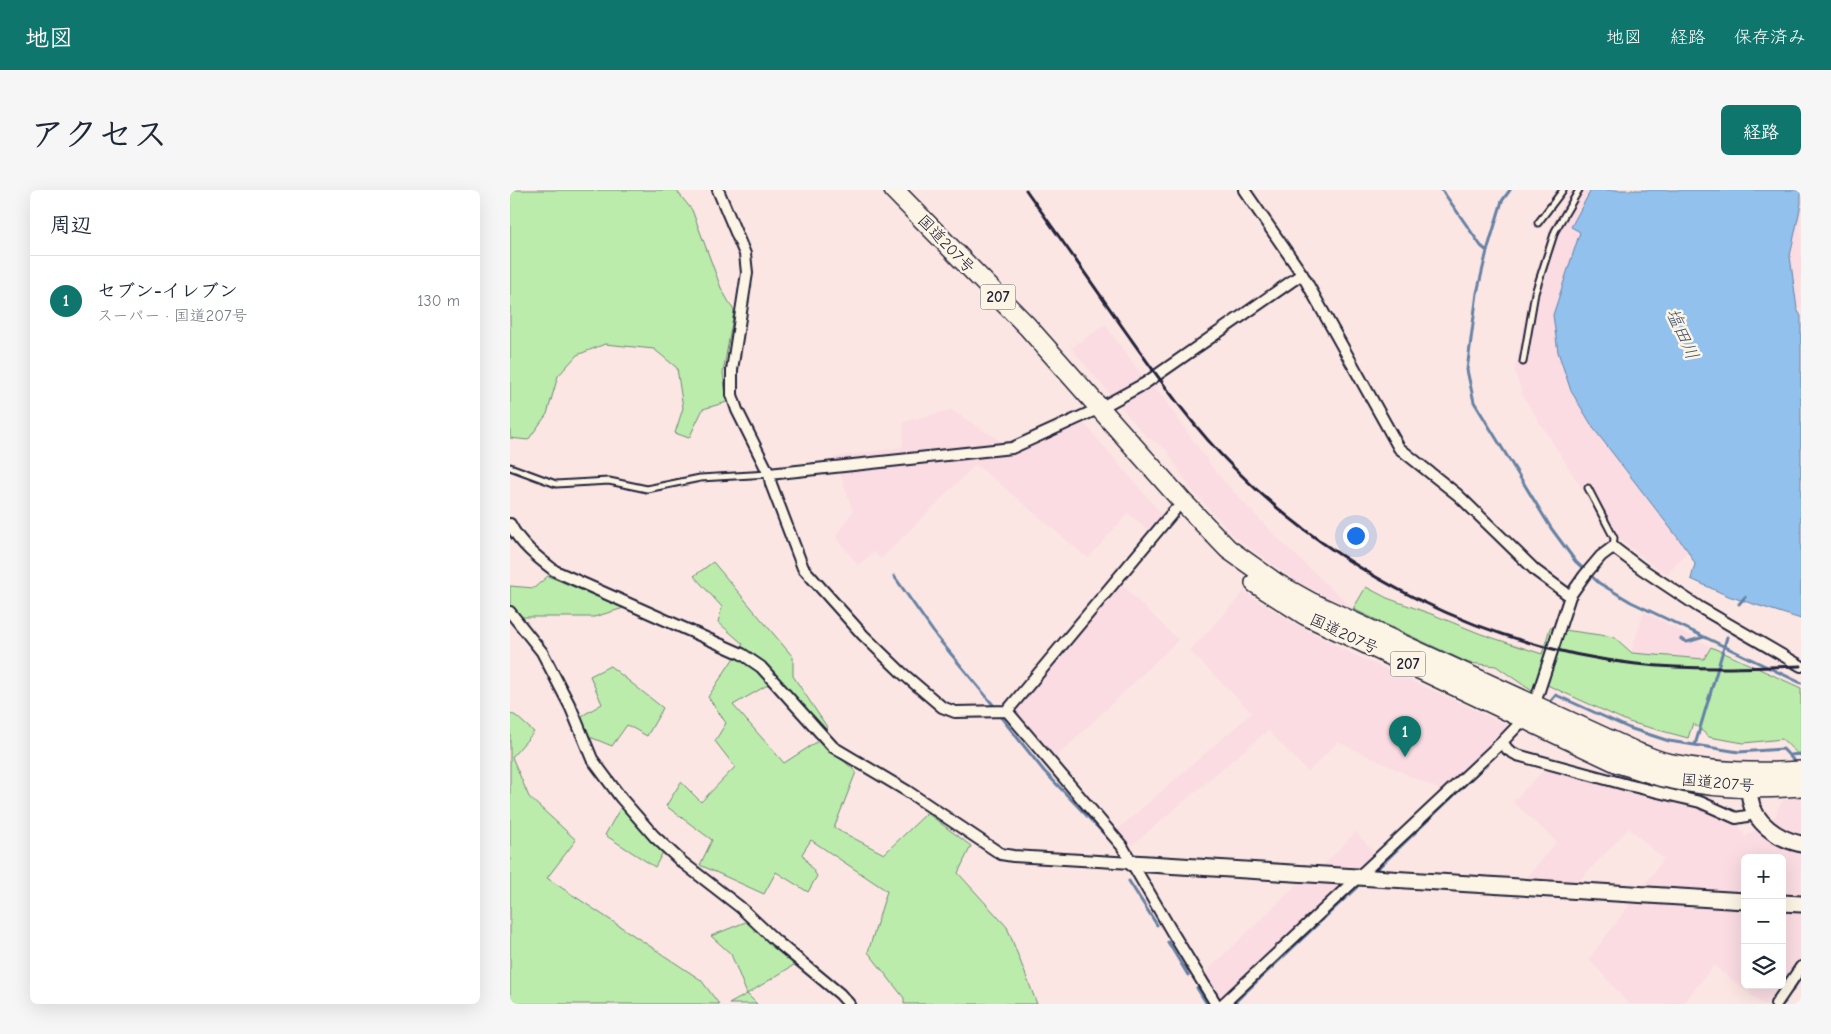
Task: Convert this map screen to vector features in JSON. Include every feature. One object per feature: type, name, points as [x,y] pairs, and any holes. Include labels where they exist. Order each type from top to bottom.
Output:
[{"type":"highway","name":"国道207号","points":[[894,190],[1026,326],[1181,500],[1228,549],[1276,582],[1338,616],[1529,712]]},
{"type":"highway","name":"国道207号","points":[[1100,408],[1174,511],[1206,544],[1241,573],[1305,615],[1529,712],[1666,763],[1750,780],[1797,779]]},
{"type":"street","points":[[718,190],[744,254],[747,273],[732,370],[732,395],[736,410],[769,474],[771,484],[803,568],[863,635],[900,672],[942,708],[955,712],[1007,711],[1174,511]]},
{"type":"street","points":[[1244,190],[1302,274],[1399,448],[1458,495],[1536,571],[1570,596]]},
{"type":"street","points":[[769,474],[1012,448],[1100,408],[1144,384],[1302,274]]},
{"type":"street","points":[[510,524],[513,531],[536,557],[555,571],[742,654],[761,667],[833,748],[907,791],[1001,854],[1741,901]]},
{"type":"street","points":[[1224,1004],[1502,742],[1529,712],[1570,596],[1601,556],[1613,547],[1699,607],[1801,666]]},
{"type":"street","points":[[510,612],[542,652],[571,708],[592,759],[621,798],[654,836],[682,862],[740,907],[776,941],[840,994],[848,1004]]},
{"type":"street","points":[[1007,711],[1122,846],[1216,1004]]},
{"type":"street","points":[[1502,742],[1508,750],[1517,755],[1700,802],[1736,818],[1754,812]]},
{"type":"street","points":[[1750,780],[1750,797],[1754,812],[1767,829],[1792,842],[1801,844]]},
{"type":"street","points":[[1786,903],[1801,904]]},
{"type":"street","points":[[1776,1004],[1801,967]]},
{"type":"lane","points":[[1538,224],[1563,190]]},
{"type":"lane","points":[[1523,362],[1535,293],[1554,230],[1579,190]]},
{"type":"lane","points":[[510,467],[556,484],[609,481],[647,489],[700,478],[769,474]]},
{"type":"lane","points":[[1588,488],[1614,538],[1613,547]]},
{"type":"shaded area","points":[[1571,190],[1591,190],[1571,227],[1580,232],[1553,315],[1571,391],[1594,429],[1688,551],[1667,574],[1650,563],[1607,528],[1523,396],[1515,371],[1530,291],[1550,228]]},
{"type":"shaded area","points":[[1801,204],[1801,308],[1797,309],[1790,256]]},
{"type":"shaded area","points":[[1105,325],[1140,373],[1156,388],[1217,474],[1277,538],[1353,609],[1297,582],[1236,538],[1191,489],[1166,449],[1145,435],[1071,348]]},
{"type":"shaded area","points":[[951,410],[1017,451],[1082,421],[1163,516],[1149,531],[1128,513],[1088,558],[976,464],[881,559],[874,552],[858,565],[836,537],[853,511],[835,457],[903,447],[904,422]]},
{"type":"shaded area","points":[[1120,583],[1178,640],[1054,759],[1012,710]]},
{"type":"shaded area","points":[[1244,592],[1297,625],[1348,652],[1512,727],[1445,792],[1338,742],[1308,772],[1268,730],[1131,846],[1117,830],[1252,713],[1190,651]]},
{"type":"shaded area","points":[[1644,612],[1711,647],[1704,659],[1631,653]]},
{"type":"shaded area","points":[[1552,762],[1700,796],[1730,808],[1745,837],[1776,816],[1777,810],[1783,801],[1794,797],[1801,797],[1801,958],[1786,978],[1786,854],[1741,854],[1741,987],[1714,965],[1683,1004],[1629,1004],[1589,959],[1664,859],[1629,828],[1575,885],[1524,881],[1557,842],[1513,802]]},
{"type":"shaded area","points":[[1356,832],[1376,855],[1220,1000],[1204,974],[1301,881],[1322,867]]},
{"type":"shaded area","points":[[1744,989],[1777,989],[1766,1004],[1762,1004]]},
{"type":"green space","points":[[510,190],[676,190],[692,210],[721,288],[734,311],[723,373],[727,402],[703,409],[689,438],[675,433],[683,408],[677,368],[654,349],[605,344],[577,355],[558,376],[547,414],[528,440],[510,438]]},
{"type":"green space","points":[[713,562],[793,657],[793,676],[827,727],[821,740],[856,772],[834,828],[884,854],[927,813],[971,846],[958,873],[1007,927],[1037,1004],[904,1004],[904,998],[868,952],[887,891],[811,840],[802,854],[817,876],[808,892],[776,872],[764,894],[700,865],[712,840],[666,806],[681,782],[701,802],[735,767],[715,741],[726,723],[708,697],[743,644],[718,622],[722,607],[694,576]],"holes":[[[771,683],[820,740],[784,763],[733,705]]]},
{"type":"green space","points":[[548,576],[624,608],[594,617],[510,617],[510,586],[534,588]]},
{"type":"green space","points":[[1366,587],[1387,598],[1481,634],[1542,654],[1550,628],[1614,637],[1632,653],[1704,659],[1711,647],[1801,688],[1801,757],[1782,739],[1744,743],[1709,737],[1693,723],[1688,738],[1629,722],[1536,680],[1532,691],[1496,666],[1469,663],[1353,609]]},
{"type":"green space","points":[[610,666],[663,708],[647,736],[627,725],[612,746],[590,737],[580,717],[602,704],[590,676]]},
{"type":"green space","points":[[510,713],[534,732],[512,757],[529,797],[576,840],[547,878],[701,980],[719,1004],[510,1004]]},
{"type":"green space","points":[[622,805],[663,852],[655,867],[605,835]]},
{"type":"green space","points":[[748,921],[794,965],[747,994],[731,954],[711,936]]},
{"type":"green space","points":[[747,994],[757,1004],[729,1004]]},
{"type":"water","name":"塩田川","points":[[1591,190],[1801,190],[1801,204],[1790,256],[1797,309],[1801,316],[1801,619],[1728,596],[1691,579],[1695,564],[1688,551],[1594,429],[1571,391],[1558,352],[1553,315],[1580,232],[1571,227]]},
{"type":"waterway","points":[[1442,190],[1481,246],[1487,251]]},
{"type":"waterway","points":[[1510,190],[1502,201],[1477,293],[1467,370],[1474,402],[1551,528],[1576,562],[1599,583],[1631,602],[1801,683]]},
{"type":"waterway","points":[[894,576],[937,637],[994,706]]},
{"type":"waterway","points":[[1739,604],[1745,597]]},
{"type":"waterway","points":[[1681,639],[1687,642],[1704,637]]},
{"type":"waterway","points":[[1695,745],[1727,637]]},
{"type":"waterway","points":[[1551,701],[1556,695],[1629,728],[1669,741],[1739,752],[1783,749],[1797,764]]},
{"type":"waterway","points":[[1000,716],[1044,771],[1110,840]]},
{"type":"waterway","points":[[1512,739],[1519,732]]},
{"type":"waterway","points":[[1376,870],[1497,754]]},
{"type":"waterway","points":[[1790,755],[1801,754]]},
{"type":"waterway","points":[[1129,881],[1157,925]]},
{"type":"waterway","points":[[1233,1004],[1357,887]]},
{"type":"waterway","points":[[1168,942],[1188,975]]},
{"type":"waterway","points":[[1792,991],[1799,980]]},
{"type":"waterway","points":[[1197,988],[1207,1004]]},
{"type":"railway","points":[[1026,190],[1160,380],[1217,451],[1275,505],[1319,541],[1367,572],[1418,599],[1470,622],[1524,641],[1580,655],[1636,664],[1677,667],[1801,666]]},
{"type":"place","name":"セブン-イレブン","points":[[1405,757]]}]
